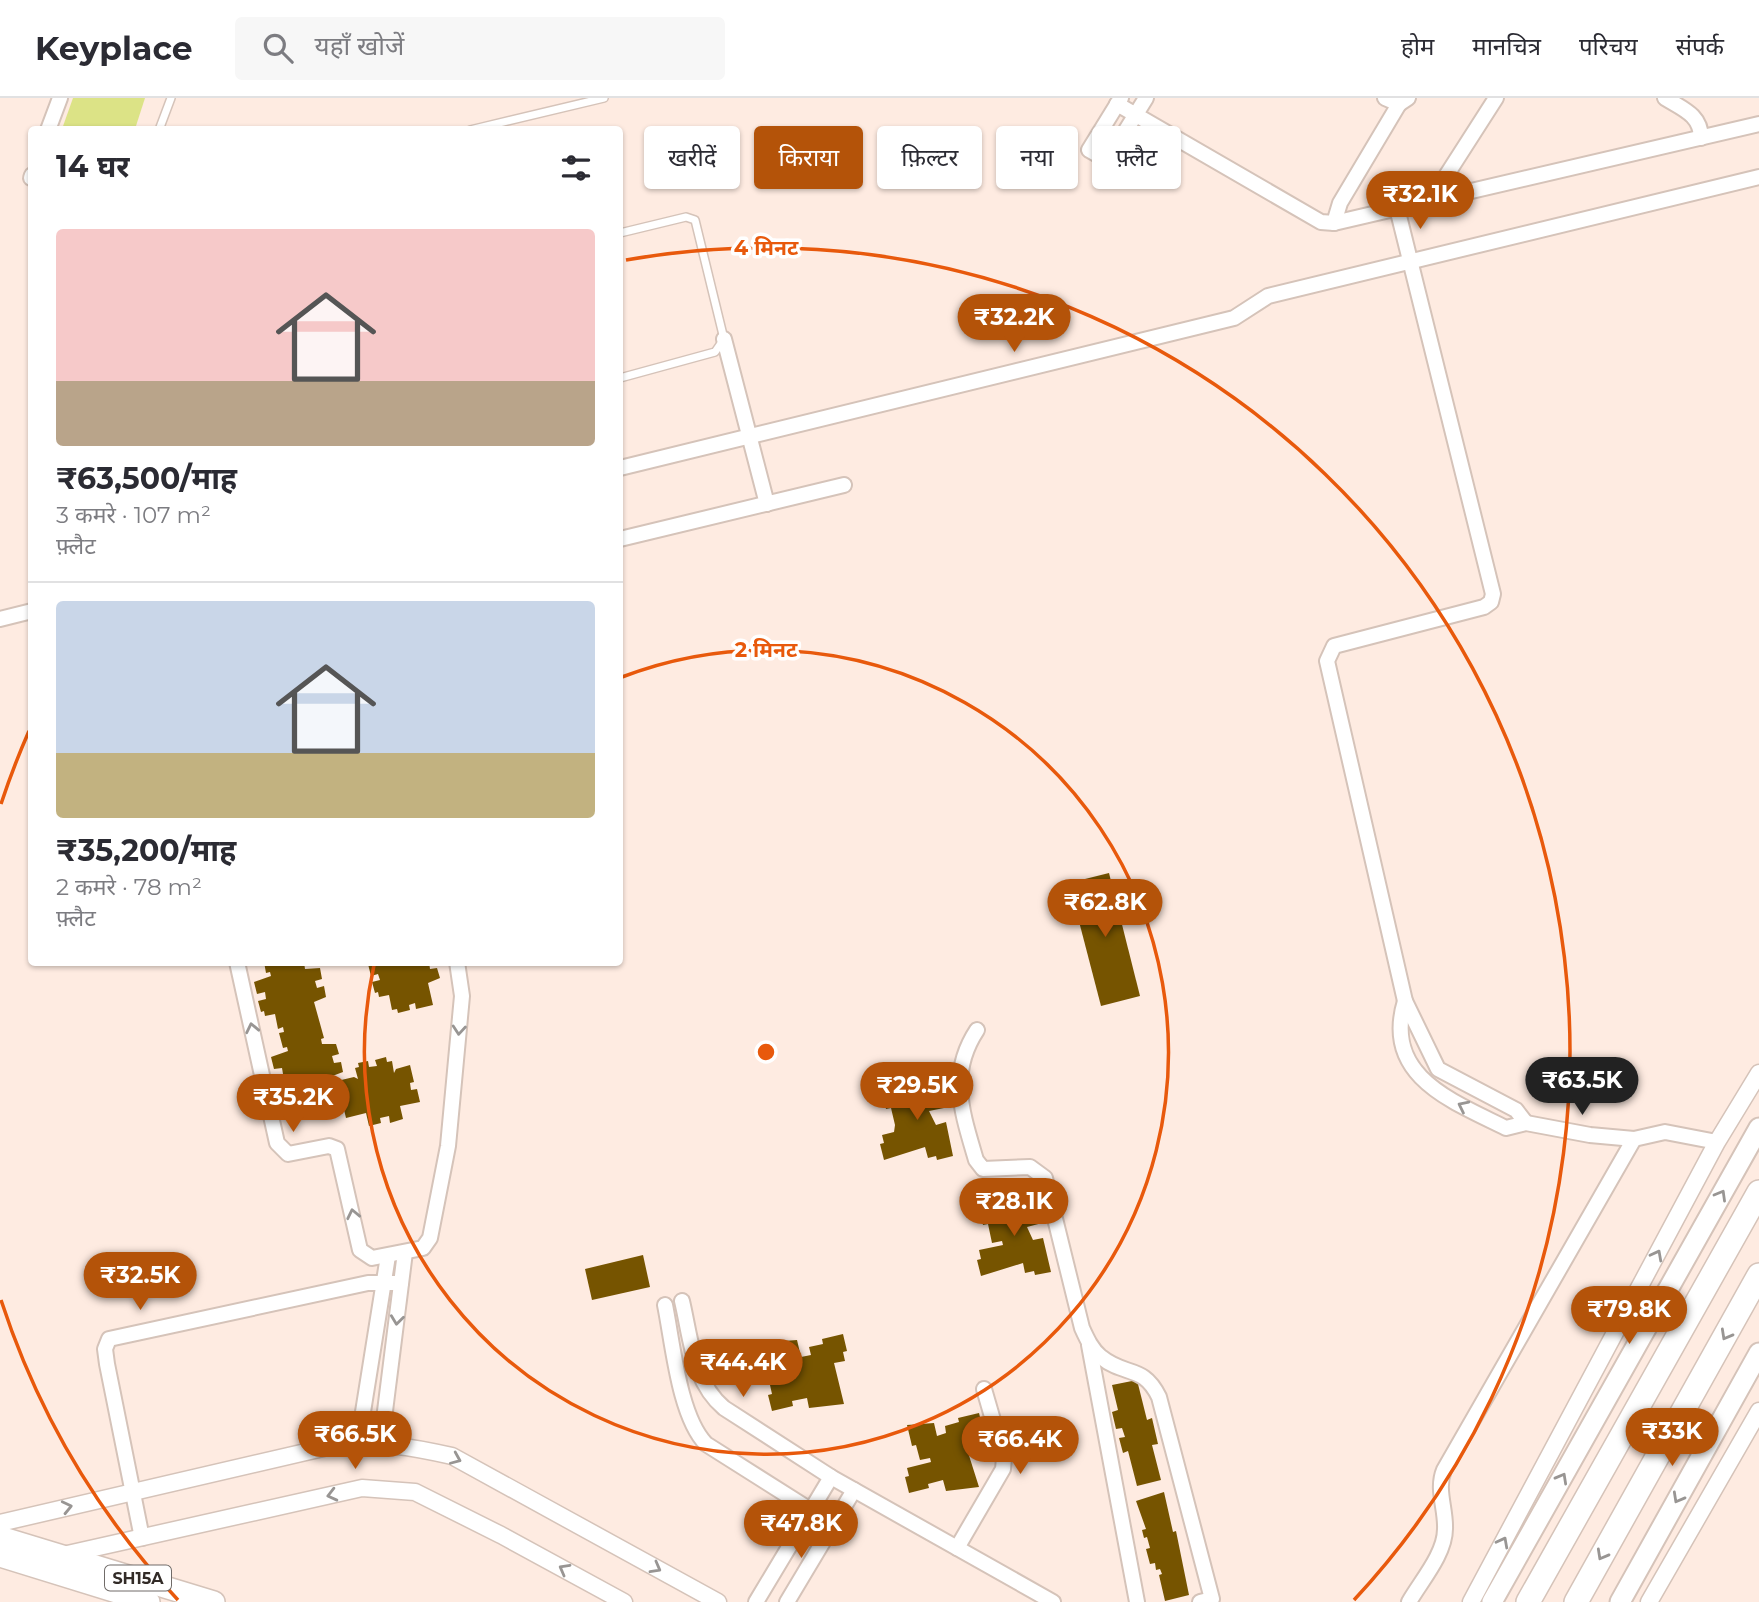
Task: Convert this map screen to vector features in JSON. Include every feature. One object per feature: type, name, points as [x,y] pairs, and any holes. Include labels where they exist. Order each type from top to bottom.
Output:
[{"type":"highway","points":[[1528,1602],[1759,1192]]},
{"type":"highway","points":[[1576,1602],[1759,1275]]},
{"type":"main road","points":[[1492,1602],[1759,1128]]},
{"type":"main road","points":[[1620,1602],[1759,1353]]},
{"type":"main road","name":"SH15A","points":[[0,1537],[214,1602]]},
{"type":"main road","name":"SH15A","points":[[0,1556],[149,1602]]},
{"type":"street","points":[[50,126],[60,98]]},
{"type":"street","points":[[1146,98],[1136,114],[1110,156],[1103,158],[1089,150],[1119,101],[1136,114],[1321,222],[1334,223],[1759,124]]},
{"type":"street","points":[[1430,201],[1496,98]]},
{"type":"street","points":[[1665,98],[1694,116],[1700,123],[1701,138]]},
{"type":"street","points":[[1334,223],[1340,203],[1397,100]]},
{"type":"street","points":[[623,466],[1234,318],[1268,296],[1759,177]]},
{"type":"street","points":[[1397,208],[1493,594],[1491,602],[1484,607],[1334,646],[1327,661],[1405,1001],[1438,1069],[1516,1110],[1526,1123]]},
{"type":"street","points":[[724,339],[767,504]]},
{"type":"street","points":[[623,538],[844,485]]},
{"type":"street","points":[[0,619],[28,612]]},
{"type":"street","points":[[238,966],[277,1143],[288,1154],[329,1146],[337,1149],[360,1250],[366,1257],[388,1256],[422,1248],[428,1242],[448,1146],[461,996],[457,966]]},
{"type":"street","points":[[1405,1001],[1399,1021],[1401,1041],[1407,1060],[1421,1079],[1443,1096],[1506,1128],[1526,1123],[1564,1132],[1634,1139],[1665,1132],[1717,1142]]},
{"type":"street","points":[[977,1030],[964,1050],[958,1080],[976,1160],[983,1170],[1022,1166],[1039,1171],[1045,1178],[1087,1339],[1137,1602]]},
{"type":"street","points":[[1471,1602],[1717,1142],[1759,1073]]},
{"type":"street","points":[[1409,1602],[1443,1544],[1446,1529],[1440,1488],[1444,1470],[1634,1139]]},
{"type":"street","points":[[381,1443],[405,1252]]},
{"type":"street","points":[[358,1443],[388,1256]]},
{"type":"street","points":[[142,1538],[107,1364],[105,1349],[109,1339],[122,1334],[384,1282],[401,1283]]},
{"type":"street","points":[[682,1301],[699,1376],[708,1395],[831,1477],[1053,1602]]},
{"type":"street","points":[[665,1305],[688,1413],[695,1433],[706,1444],[834,1525]]},
{"type":"street","points":[[1087,1339],[1100,1357],[1152,1382],[1159,1397],[1208,1601]]},
{"type":"street","points":[[957,1548],[1003,1469],[1004,1458],[984,1390]]},
{"type":"street","points":[[1649,1602],[1759,1411]]},
{"type":"street","points":[[0,1523],[358,1443],[381,1443],[452,1457],[718,1602]]},
{"type":"street","points":[[756,1602],[831,1477]]},
{"type":"street","points":[[0,1570],[362,1488],[415,1492],[624,1602]]},
{"type":"street","points":[[787,1602],[855,1490]]},
{"type":"lane","points":[[160,126],[171,98]]},
{"type":"lane","points":[[487,126],[604,98]]},
{"type":"lane","points":[[623,232],[686,217],[695,220],[724,339],[715,352],[623,377]]},
{"type":"green space","points":[[73,98],[145,98],[136,126],[63,126]]},
{"type":"building","points":[[1109,873],[1140,996],[1101,1006],[1069,883]]},
{"type":"building","points":[[265,966],[320,968],[322,979],[315,981],[317,988],[324,986],[326,997],[314,1002],[324,1038],[321,1039],[322,1044],[336,1044],[339,1054],[332,1056],[334,1063],[341,1062],[343,1072],[327,1078],[332,1099],[319,1102],[318,1097],[312,1098],[313,1104],[301,1107],[300,1102],[295,1104],[292,1089],[282,1091],[281,1086],[278,1087],[275,1076],[283,1074],[282,1068],[274,1069],[271,1057],[288,1051],[287,1047],[283,1048],[279,1033],[284,1032],[283,1027],[278,1029],[275,1014],[265,1016],[264,1011],[261,1012],[258,1001],[266,999],[265,992],[257,994],[254,982],[271,976],[270,972],[266,973]]},
{"type":"building","points":[[368,966],[430,966],[430,969],[437,968],[440,978],[428,983],[433,1005],[416,1009],[415,1003],[409,1005],[410,1010],[398,1013],[397,1009],[392,1010],[389,995],[379,997],[378,992],[375,993],[372,982],[380,980],[378,974],[371,976]]},
{"type":"building","points":[[386,1057],[387,1062],[392,1061],[394,1073],[396,1069],[410,1065],[414,1082],[410,1083],[411,1090],[417,1089],[420,1102],[400,1106],[403,1119],[390,1123],[389,1116],[380,1118],[381,1123],[369,1126],[366,1113],[346,1118],[337,1081],[354,1077],[358,1079],[355,1068],[359,1067],[358,1063],[368,1061],[369,1067],[377,1066],[375,1060]]},
{"type":"building","points":[[948,1082],[952,1098],[947,1099],[949,1107],[929,1111],[936,1125],[946,1122],[953,1156],[937,1160],[936,1156],[928,1158],[925,1147],[884,1160],[880,1144],[884,1143],[882,1135],[894,1132],[895,1125],[891,1108],[886,1109],[881,1088],[908,1086],[911,1096],[929,1091],[927,1087]]},
{"type":"building","points":[[1045,1198],[1049,1213],[1044,1215],[1046,1222],[1027,1227],[1033,1240],[1043,1238],[1051,1272],[1035,1275],[1034,1271],[1025,1273],[1023,1263],[981,1276],[977,1260],[981,1259],[979,1250],[1003,1245],[1002,1241],[992,1243],[988,1224],[983,1225],[978,1204],[1006,1202],[1008,1211],[1026,1207],[1025,1203]]},
{"type":"building","points":[[643,1255],[650,1287],[592,1300],[585,1269]]},
{"type":"building","points":[[843,1334],[847,1351],[843,1352],[845,1361],[834,1363],[844,1404],[809,1408],[807,1398],[792,1401],[793,1406],[772,1411],[768,1395],[772,1394],[770,1385],[794,1379],[793,1375],[784,1378],[780,1362],[775,1363],[770,1342],[797,1340],[801,1357],[811,1355],[809,1347],[823,1344],[822,1339]]},
{"type":"building","points":[[1137,1380],[1147,1420],[1152,1418],[1158,1444],[1152,1445],[1161,1480],[1137,1486],[1128,1451],[1123,1453],[1119,1438],[1125,1437],[1122,1428],[1116,1429],[1112,1412],[1118,1410],[1112,1385]]},
{"type":"building","points":[[979,1413],[984,1433],[980,1435],[982,1443],[966,1446],[979,1487],[946,1491],[943,1480],[928,1484],[929,1488],[909,1493],[905,1477],[909,1476],[907,1468],[931,1462],[930,1458],[920,1460],[916,1445],[912,1446],[907,1425],[934,1423],[937,1436],[946,1433],[945,1426],[959,1422],[958,1418]]},
{"type":"building","points":[[1164,1492],[1173,1532],[1176,1531],[1189,1595],[1165,1601],[1159,1575],[1162,1574],[1160,1569],[1156,1570],[1155,1563],[1150,1564],[1146,1549],[1150,1548],[1142,1530],[1146,1529],[1136,1501]]}]
